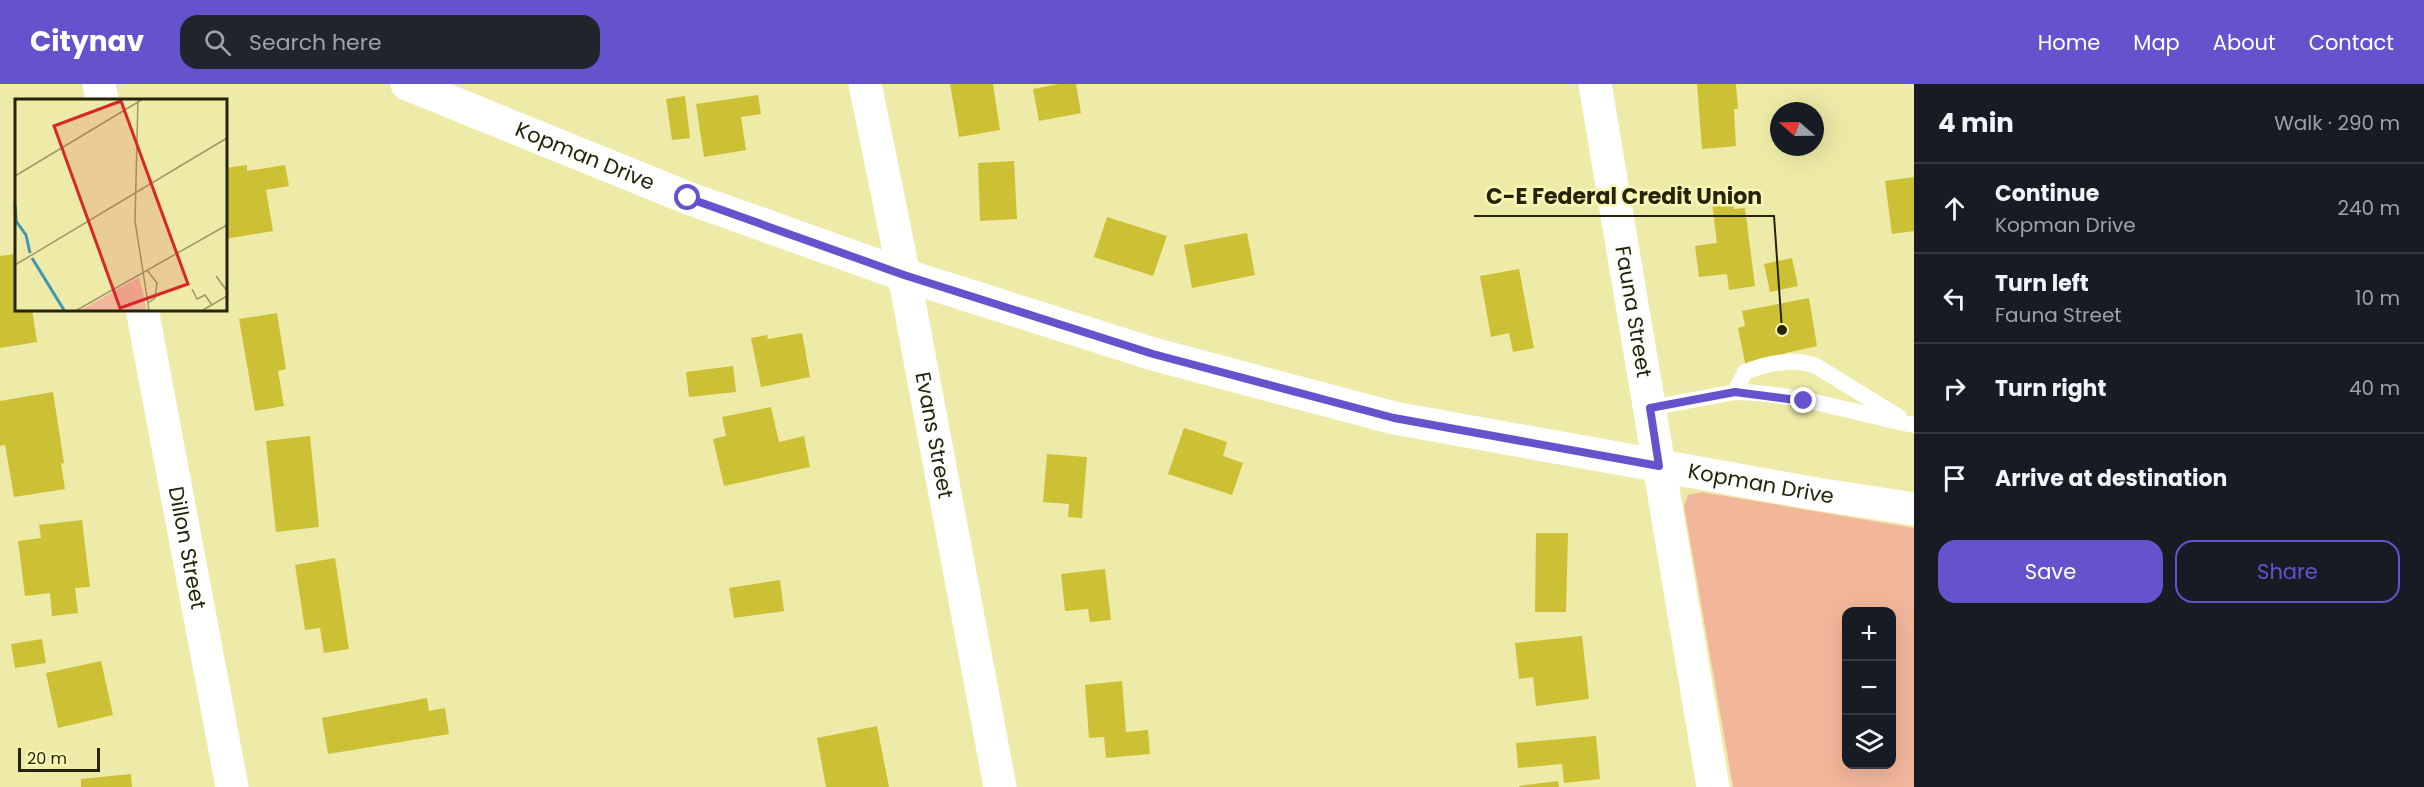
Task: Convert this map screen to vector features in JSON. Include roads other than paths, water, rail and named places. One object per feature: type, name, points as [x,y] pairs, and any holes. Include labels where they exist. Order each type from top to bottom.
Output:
[{"type":"street","points":[[99,84],[102,99]]},
{"type":"street","name":"Kopman Drive","points":[[407,84],[688,198],[904,275],[1153,354],[1394,418],[1914,509]]},
{"type":"street","name":"Evans Street","points":[[865,84],[904,275],[1000,787]]},
{"type":"street","name":"Fauna Street","points":[[1595,84],[1713,787]]},
{"type":"street","name":"Dillon Street","points":[[142,310],[232,787]]},
{"type":"lane","points":[[1735,392],[1745,372],[1774,364],[1804,361],[1912,424]]},
{"type":"lane","points":[[1650,408],[1735,392],[1804,401],[1912,424]]},
{"type":"place","name":"C-E Federal Credit Union","points":[[1782,330]]}]
